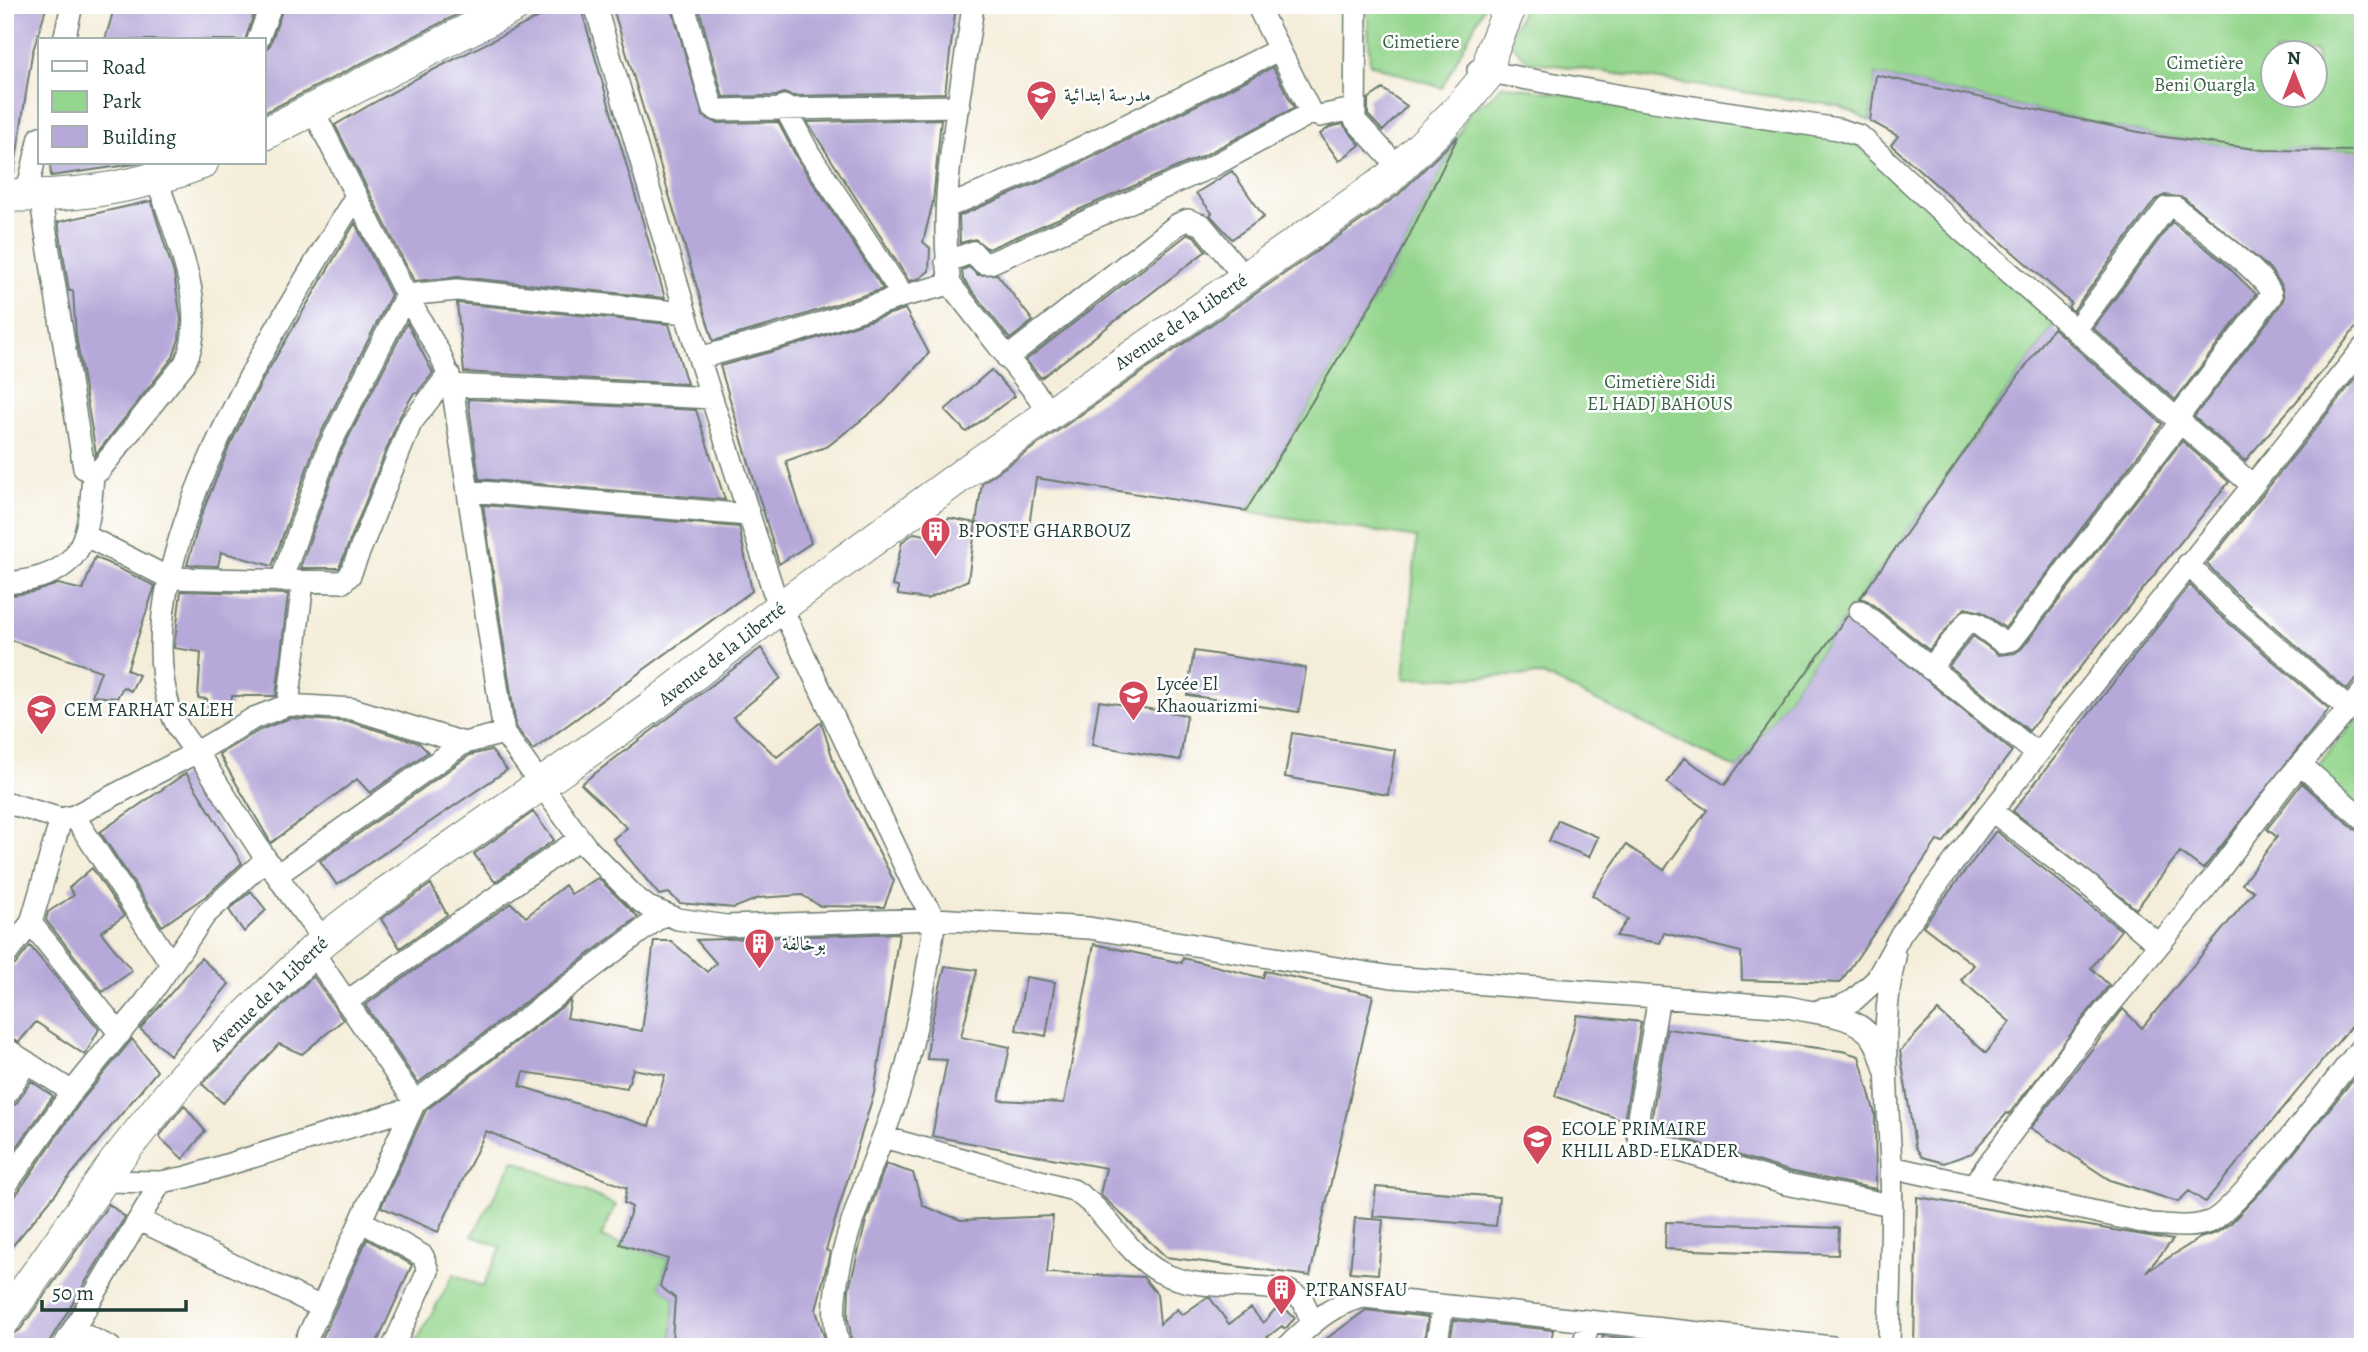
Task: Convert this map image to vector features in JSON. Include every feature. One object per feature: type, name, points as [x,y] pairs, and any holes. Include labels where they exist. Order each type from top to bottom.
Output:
[{"type":"street","points":[[64,38],[72,5]]},
{"type":"street","points":[[259,38],[271,5]]},
{"type":"street","points":[[266,133],[517,5]]},
{"type":"street","points":[[595,5],[699,358],[777,598],[915,888],[935,919],[909,1053],[843,1256],[835,1298],[835,1324],[841,1347]]},
{"type":"street","points":[[684,5],[714,108],[722,111],[784,106],[959,106]]},
{"type":"street","points":[[972,5],[947,207],[946,262],[950,285],[1041,400]]},
{"type":"street","points":[[1257,5],[1311,113],[1320,116],[1353,109]]},
{"type":"street","points":[[1356,5],[1353,109],[1358,125],[1387,155]]},
{"type":"street","name":"Avenue de la Liberté","points":[[5,1289],[104,1149],[173,1065],[220,1015],[316,939],[538,779],[1041,400],[1387,180],[1459,109],[1485,65],[1511,5]]},
{"type":"street","points":[[947,207],[1050,163],[1278,50]]},
{"type":"street","points":[[1485,65],[1852,132],[1860,136],[2251,484]]},
{"type":"street","name":"Avenue de la Liberté","points":[[777,598],[1044,415],[1240,271],[1387,155],[1485,65]]},
{"type":"street","points":[[784,106],[809,153],[903,296]]},
{"type":"street","points":[[312,108],[450,380],[470,491],[498,711],[504,733],[579,839],[635,897],[664,914],[695,923],[748,926],[935,919],[1089,928],[1392,977],[1788,1007],[1834,1016],[1862,1027],[1874,1040],[1885,1070]]},
{"type":"street","points":[[946,262],[973,252],[983,263],[988,264],[1211,167],[1311,113]]},
{"type":"street","points":[[38,144],[24,196],[84,468],[93,474]]},
{"type":"street","points":[[24,196],[99,190],[157,179],[199,164]]},
{"type":"street","points":[[93,474],[99,471],[185,363],[189,351],[194,298],[157,179]]},
{"type":"street","points":[[356,196],[259,362],[184,520],[169,578],[160,639],[163,681],[175,724],[197,752],[316,939],[346,1002],[413,1105]]},
{"type":"street","points":[[1930,669],[1968,621],[1978,624],[2002,642],[2012,640],[2271,296],[2269,285],[2176,208],[2166,208],[2076,329]]},
{"type":"street","points":[[1007,358],[1178,224],[1188,220],[1202,225],[1240,271]]},
{"type":"street","points":[[699,358],[795,332],[903,296],[950,285]]},
{"type":"street","points":[[406,295],[457,290],[686,313]]},
{"type":"street","points":[[288,705],[292,581],[328,449],[406,295]]},
{"type":"street","points":[[1807,1012],[1839,1007],[1867,990],[1901,934],[1992,811],[2251,484],[2363,348]]},
{"type":"street","points":[[86,536],[169,578],[338,583],[350,575],[411,423],[450,380]]},
{"type":"street","points":[[450,380],[712,398]]},
{"type":"street","points":[[5,583],[39,580],[59,571],[74,560],[86,536],[93,474]]},
{"type":"street","points":[[470,491],[748,515]]},
{"type":"street","points":[[2188,564],[2225,603],[2349,709]]},
{"type":"street","points":[[1860,611],[2037,754]]},
{"type":"street","points":[[1973,1185],[2074,1050],[2301,765],[2363,692]]},
{"type":"street","points":[[5,956],[68,818],[197,752],[254,718],[288,705],[353,709],[464,743]]},
{"type":"street","points":[[5,1187],[72,1092],[120,1034],[205,915],[271,867],[464,743],[504,733]]},
{"type":"street","points":[[2301,765],[2363,819]]},
{"type":"street","points":[[5,802],[68,818],[171,964]]},
{"type":"street","points":[[1992,811],[2087,884],[2159,945]]},
{"type":"street","points":[[346,1002],[579,839]]},
{"type":"street","points":[[102,1181],[161,1182],[213,1171],[413,1105],[664,914]]},
{"type":"street","points":[[19,930],[120,1034]]},
{"type":"street","points":[[1889,1347],[1891,1167],[1885,1070],[1889,988],[1901,934]]},
{"type":"street","name":"Avenue de la Liberté","points":[[5,1319],[102,1181],[183,1077],[316,939]]},
{"type":"street","points":[[1659,997],[1636,1129],[1639,1138],[1786,1184],[1891,1205]]},
{"type":"street","points":[[1891,1167],[2151,1224],[2189,1226],[2210,1222],[2222,1215],[2259,1173],[2363,1045]]},
{"type":"street","points":[[5,1048],[72,1092]]},
{"type":"street","points":[[5,1096],[27,1062]]},
{"type":"street","points":[[303,1347],[413,1105]]},
{"type":"street","points":[[883,1137],[1073,1190],[1099,1210],[1136,1253],[1158,1271],[1176,1279],[1289,1291],[1303,1300],[1312,1323]]},
{"type":"street","points":[[110,1347],[68,1338],[161,1182]]},
{"type":"street","points":[[139,1220],[321,1307]]},
{"type":"street","points":[[361,1221],[423,1256],[427,1262],[428,1271],[393,1347]]},
{"type":"street","points":[[1287,1347],[1312,1323],[1339,1304],[1364,1297],[1832,1347]]},
{"type":"street","points":[[1436,1347],[1443,1306]]},
{"type":"street","points":[[1584,1347],[1589,1321]]},
{"type":"green space","name":"Cimetiere","points":[[1367,5],[1485,5],[1442,88],[1370,64]]},
{"type":"green space","name":"Cimetière Beni Ouargla","points":[[1525,5],[2363,5],[2363,149],[2269,151],[2157,136],[1876,75],[1870,121],[1839,106],[1528,61],[1508,40]]},
{"type":"green space","name":"Cimetière Sidi EL HADJ BAHOUS","points":[[1502,85],[1845,135],[2059,319],[1737,769],[1543,675],[1404,679],[1417,538],[1246,511],[1397,261],[1471,109],[1490,98]]},
{"type":"green space","points":[[2363,713],[2363,799],[2357,806],[2314,770]]},
{"type":"green space","points":[[514,1160],[616,1205],[601,1237],[668,1259],[660,1286],[675,1298],[672,1340],[701,1341],[702,1347],[413,1347],[454,1274],[483,1287],[501,1247],[472,1236]]},
{"type":"building","points":[[5,5],[47,5],[32,54],[14,173],[5,172]]},
{"type":"building","points":[[115,5],[257,5],[246,38],[106,38]]},
{"type":"building","points":[[284,5],[476,5],[266,112],[266,49],[270,45]]},
{"type":"building","points":[[563,5],[580,5],[665,298],[458,277],[414,281],[335,125],[421,76]]},
{"type":"building","points":[[612,5],[671,5],[703,116],[717,123],[778,122],[798,160],[883,289],[713,341]]},
{"type":"building","points":[[698,5],[956,5],[945,93],[792,96],[784,93],[776,96],[723,97]]},
{"type":"building","points":[[1273,67],[1294,108],[1205,155],[988,249],[975,239],[960,243],[959,216],[1056,175]]},
{"type":"building","points":[[1876,75],[2157,136],[2263,150],[2363,151],[2363,318],[2320,374],[2245,461],[2194,417],[2282,303],[2284,298],[2281,284],[2269,268],[2184,198],[2165,195],[2155,200],[2073,311],[2068,307],[2071,303],[1891,145],[1898,136],[1870,121]]},
{"type":"building","points":[[1383,89],[1407,106],[1383,131],[1368,115],[1368,99]]},
{"type":"building","points":[[941,119],[933,202],[923,242],[930,248],[929,271],[920,278],[909,281],[807,122]]},
{"type":"building","points":[[1343,124],[1360,145],[1339,161],[1320,134],[1330,127]]},
{"type":"building","points":[[1458,136],[1397,261],[1246,511],[1036,478],[1028,533],[976,523],[982,483],[1398,195]]},
{"type":"building","points":[[50,164],[134,164],[51,176]]},
{"type":"building","points":[[1232,171],[1264,217],[1232,239],[1210,215],[1212,213],[1196,193]]},
{"type":"building","points":[[151,201],[174,274],[181,319],[179,339],[173,357],[96,454],[76,336],[73,291],[69,291],[58,222]]},
{"type":"building","points":[[2172,222],[2222,261],[2256,294],[2175,400],[2093,328]]},
{"type":"building","points":[[355,223],[391,295],[316,443],[272,566],[221,552],[218,566],[187,565],[201,516],[229,447],[263,379]]},
{"type":"building","points":[[1188,234],[1194,236],[1206,251],[1041,378],[1026,360]]},
{"type":"building","points":[[969,267],[978,275],[997,274],[1033,321],[1010,339],[963,279],[962,270]]},
{"type":"building","points":[[457,303],[669,324],[687,384],[464,372]]},
{"type":"building","points":[[905,309],[929,353],[883,403],[828,446],[786,461],[811,543],[779,564],[720,366],[799,344]]},
{"type":"building","points":[[407,323],[433,373],[417,393],[414,393],[399,418],[339,568],[300,568],[340,454]]},
{"type":"building","points":[[2053,328],[2162,424],[2005,628],[1982,612],[1965,608],[1929,650],[1868,601],[1860,598]]},
{"type":"building","points":[[2363,369],[2363,670],[2347,690],[2234,592],[2207,564]]},
{"type":"building","points":[[991,370],[1015,396],[966,432],[945,410]]},
{"type":"building","points":[[468,399],[696,410],[725,500],[479,479]]},
{"type":"building","points":[[2182,441],[2229,482],[2029,731],[1949,666],[1973,636],[1999,655],[2015,653],[2022,648]]},
{"type":"building","points":[[483,505],[739,527],[752,591],[533,750],[516,727]]},
{"type":"building","name":"B.POSTE GHARBOUZ","points":[[949,518],[976,523],[968,580],[927,599],[898,595],[898,587],[892,586],[902,542],[914,533],[926,535]]},
{"type":"building","points":[[95,557],[155,586],[127,670],[139,675],[131,691],[123,687],[117,698],[92,696],[101,671],[5,638],[5,596],[33,592],[58,584],[83,590]]},
{"type":"building","points":[[2190,585],[2216,612],[2329,709],[2203,869],[2180,852],[2136,909],[2013,811]]},
{"type":"building","points":[[181,591],[288,594],[276,696],[232,696],[230,707],[208,706],[207,699],[198,698],[201,652],[174,648]]},
{"type":"building","points":[[1848,615],[2012,751],[1943,843],[1937,841],[1840,983],[1742,980],[1741,952],[1664,933],[1660,943],[1616,936],[1628,919],[1592,895],[1626,845],[1664,870],[1707,810],[1667,783],[1684,758],[1725,785]]},
{"type":"building","points":[[761,648],[781,678],[733,717],[777,757],[821,722],[836,768],[894,881],[884,907],[820,906],[802,895],[759,898],[734,908],[680,903],[669,893],[659,895],[613,839],[627,828],[581,784]]},
{"type":"building","points":[[1194,651],[1306,668],[1299,712],[1187,695]]},
{"type":"building","points":[[1099,701],[1187,715],[1180,760],[1092,745]]},
{"type":"building","points":[[290,718],[351,722],[419,743],[428,752],[370,793],[357,779],[271,843],[219,754],[260,730]]},
{"type":"building","points":[[1292,733],[1395,750],[1388,795],[1285,777]]},
{"type":"building","points":[[491,750],[507,770],[337,885],[320,861],[470,755]]},
{"type":"building","points":[[186,773],[242,863],[206,896],[162,926],[100,832]]},
{"type":"building","points":[[2302,783],[2354,829],[2363,832],[2363,1012],[2205,1202],[2189,1191],[2178,1202],[2110,1180],[2031,1128],[2123,1009],[2142,1028],[2254,891],[2242,884],[2277,837],[2267,829]]},
{"type":"building","points":[[533,812],[554,840],[495,882],[474,854]]},
{"type":"building","points":[[1558,820],[1598,837],[1589,857],[1549,841]]},
{"type":"building","points":[[1996,831],[2121,930],[2091,968],[2109,985],[2009,1114],[2007,1113],[1972,1153],[1944,1163],[1922,1157],[1915,1146],[1900,1051],[1938,1011],[1986,1053],[2010,1022],[1961,980],[1974,965],[1923,926]]},
{"type":"building","points":[[92,868],[124,916],[101,932],[132,971],[103,992],[46,920],[48,912],[74,895],[69,888]]},
{"type":"building","points":[[598,878],[638,917],[418,1083],[365,1005],[511,903],[526,917],[565,885],[571,894]]},
{"type":"building","points":[[431,884],[447,915],[400,948],[381,919]]},
{"type":"building","points":[[251,891],[266,910],[244,932],[229,910]]},
{"type":"building","points":[[899,933],[874,1093],[826,1250],[830,1252],[816,1310],[827,1347],[702,1347],[701,1341],[672,1341],[675,1298],[660,1286],[668,1259],[620,1244],[632,1207],[624,1203],[627,1188],[486,1131],[438,1232],[381,1207],[426,1110],[571,1000],[567,1018],[642,1031],[654,941],[671,941],[707,972],[716,963],[696,940]],"holes":[[[633,1069],[665,1075],[649,1126],[520,1086],[524,1072],[627,1088]]]},
{"type":"building","points":[[1094,944],[1182,963],[1183,958],[1263,978],[1265,971],[1373,995],[1310,1276],[1166,1257],[1100,1194],[1106,1168],[932,1136],[947,1060],[927,1059],[930,1029],[945,966],[977,970],[961,1037],[1010,1047],[999,1100],[1064,1103]]},
{"type":"building","points":[[30,946],[99,1029],[85,1055],[36,1022],[19,1042],[5,1035],[5,969],[15,965]]},
{"type":"building","points":[[201,958],[229,984],[170,1055],[140,1029]]},
{"type":"building","points":[[313,976],[343,1020],[302,1054],[279,1044],[223,1103],[202,1084]]},
{"type":"building","points":[[1026,977],[1055,982],[1046,1036],[1016,1030]]},
{"type":"building","points":[[1577,1015],[1641,1022],[1624,1121],[1555,1096]]},
{"type":"building","points":[[1667,1029],[1842,1051],[1859,1056],[1875,1114],[1876,1189],[1789,1171],[1650,1128]]},
{"type":"building","points":[[132,1039],[157,1071],[5,1255],[5,1200],[16,1195],[82,1100]]},
{"type":"building","points":[[2363,1067],[2363,1347],[1914,1347],[1917,1197],[2173,1240],[2146,1272],[2200,1238],[2216,1233],[2231,1223],[2273,1179]]},
{"type":"building","points":[[31,1081],[53,1096],[5,1164],[5,1109],[16,1104]]},
{"type":"building","points":[[184,1105],[205,1131],[183,1159],[159,1137]]},
{"type":"building","points":[[886,1164],[913,1173],[923,1206],[961,1220],[1053,1216],[1047,1273],[1143,1277],[1157,1294],[1160,1324],[1177,1309],[1182,1315],[1206,1298],[1210,1298],[1229,1324],[1251,1308],[1263,1323],[1280,1304],[1295,1318],[1285,1329],[1282,1326],[1254,1347],[853,1347],[848,1319],[849,1289],[866,1221]]},
{"type":"building","points":[[1376,1187],[1499,1197],[1496,1226],[1373,1216]]},
{"type":"building","points":[[109,1204],[125,1217],[46,1347],[5,1347],[5,1337],[20,1330]]},
{"type":"building","points":[[1355,1218],[1383,1220],[1378,1274],[1350,1272]]},
{"type":"building","points":[[1666,1222],[1839,1228],[1838,1255],[1665,1249]]},
{"type":"building","points":[[367,1239],[412,1265],[375,1347],[318,1347]]},
{"type":"building","points":[[1366,1310],[1428,1317],[1423,1347],[1315,1347]]},
{"type":"building","points":[[1454,1320],[1553,1330],[1550,1347],[1449,1347]]},
{"type":"building","points":[[1603,1336],[1653,1341],[1652,1347],[1601,1347]]},
{"type":"place","name":"مدرسة ابتدائية","points":[[1041,122]]},
{"type":"place","name":"B.POSTE GHARBOUZ","points":[[935,558]]},
{"type":"place","name":"Lycée El Khaouarizmi","points":[[1133,722]]},
{"type":"place","name":"CEM FARHAT SALEH","points":[[41,737]]},
{"type":"place","name":"بوخالفة","points":[[759,971]]},
{"type":"place","name":"ECOLE PRIMAIRE KHLIL ABD-ELKADER","points":[[1538,1167]]},
{"type":"place","name":"P.TRANSFAU","points":[[1282,1317]]}]
